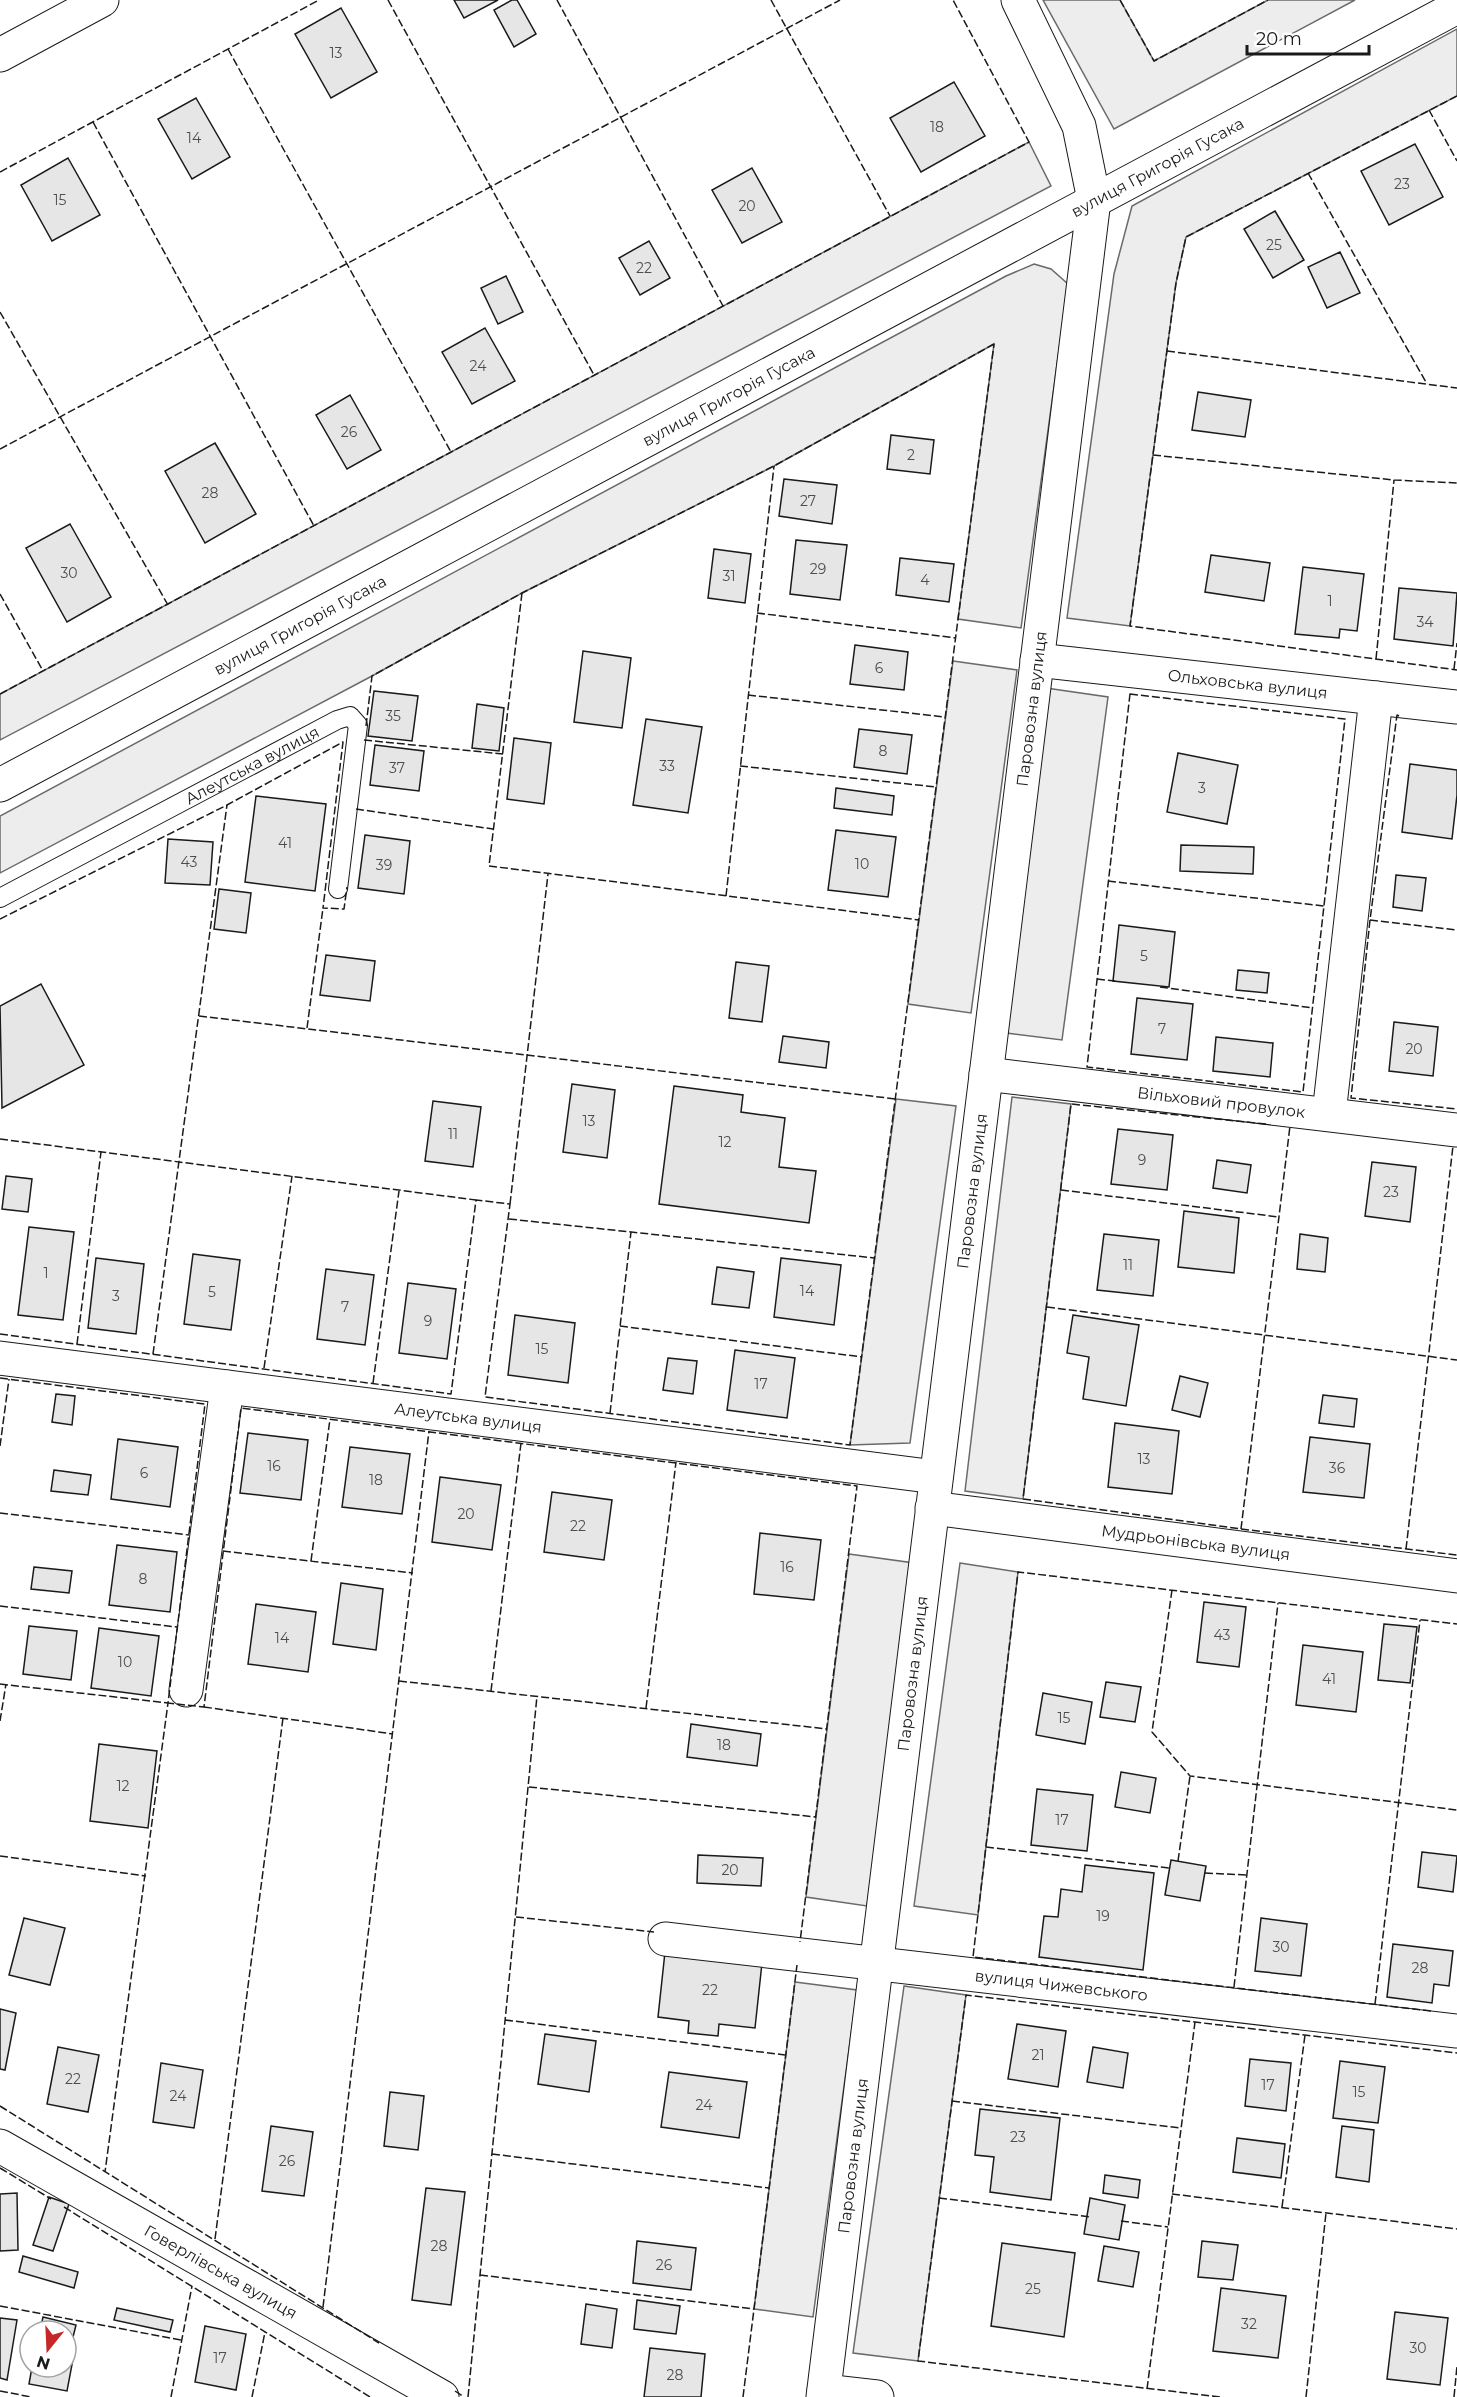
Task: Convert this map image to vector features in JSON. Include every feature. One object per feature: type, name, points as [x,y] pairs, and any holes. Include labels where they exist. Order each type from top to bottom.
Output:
[{"type":"street","points":[[0,55],[102,0]]},
{"type":"street","name":"Паровозна вулиця","points":[[823,2394],[1094,200],[1079,126],[1018,0]]},
{"type":"street","name":"вулиця Григорія Гусака","points":[[0,785],[1457,7]]},
{"type":"street","name":"Ольховська вулиця","points":[[1037,660],[1457,707]]},
{"type":"street","points":[[1329,1114],[1376,698]]},
{"type":"street","name":"Вільховий провулок","points":[[986,1074],[1457,1130]]},
{"type":"street","name":"Алеутська вулиця","points":[[0,1358],[227,1387],[934,1492]]},
{"type":"street","points":[[186,1690],[227,1387]]},
{"type":"street","name":"Мудрьонівська вулиця","points":[[934,1492],[1457,1576]]},
{"type":"street","name":"вулиця Чижевського","points":[[665,1939],[1457,2031]]},
{"type":"street","name":"Говерлівська вулиця","points":[[0,2146],[442,2397]]},
{"type":"street","points":[[823,2394],[877,2397]]},
{"type":"lane","name":"Алеутська вулиця","points":[[0,898],[338,720],[350,716],[358,725],[338,889]]},
{"type":"shaded area","points":[[1043,0],[1120,0],[1154,61],[1268,0],[1355,0],[1114,129]]},
{"type":"shaded area","points":[[1457,29],[1457,96],[1186,237],[1176,283],[1130,626],[1067,618],[1114,274],[1132,206]]},
{"type":"shaded area","points":[[1029,142],[1051,186],[0,740],[0,694]]},
{"type":"shaded area","points":[[1034,264],[1051,269],[1068,284],[1021,628],[958,619],[994,344],[774,466],[522,593],[372,676],[0,873],[0,816],[1006,276]]},
{"type":"shaded area","points":[[953,661],[1017,670],[971,1013],[908,1004]]},
{"type":"shaded area","points":[[1046,688],[1108,697],[1062,1040],[999,1032]]},
{"type":"shaded area","points":[[1012,1097],[1071,1104],[1023,1499],[965,1491]]},
{"type":"shaded area","points":[[896,1099],[956,1106],[910,1443],[850,1445]]},
{"type":"shaded area","points":[[849,1554],[914,1563],[867,1906],[806,1897]]},
{"type":"shaded area","points":[[960,1563],[1018,1572],[978,1915],[914,1906]]},
{"type":"shaded area","points":[[795,1982],[857,1990],[813,2317],[754,2309]]},
{"type":"shaded area","points":[[904,1986],[966,1995],[918,2361],[853,2353]]},
{"type":"building","points":[[454,0],[498,0],[464,18]]},
{"type":"building","points":[[512,0],[517,0],[536,34],[514,47],[494,10]]},
{"type":"building","points":[[341,8],[377,72],[331,98],[295,34]]},
{"type":"building","points":[[954,82],[985,136],[921,172],[890,118]]},
{"type":"building","points":[[196,98],[230,157],[192,179],[158,119]]},
{"type":"building","points":[[1415,144],[1443,197],[1389,225],[1361,171]]},
{"type":"building","points":[[68,158],[100,215],[52,241],[21,185]]},
{"type":"building","points":[[752,168],[782,222],[742,243],[712,190]]},
{"type":"building","points":[[1275,211],[1304,260],[1273,278],[1244,229]]},
{"type":"building","points":[[649,241],[670,278],[640,295],[619,258]]},
{"type":"building","points":[[1340,252],[1360,293],[1327,308],[1308,267]]},
{"type":"building","points":[[506,276],[523,312],[498,324],[481,288]]},
{"type":"building","points":[[485,328],[515,381],[472,404],[442,352]]},
{"type":"building","points":[[1198,392],[1251,400],[1245,437],[1192,430]]},
{"type":"building","points":[[350,395],[381,450],[347,469],[316,415]]},
{"type":"building","points":[[891,435],[934,440],[930,474],[887,469]]},
{"type":"building","points":[[215,443],[256,514],[205,543],[165,471]]},
{"type":"building","points":[[784,479],[837,485],[832,524],[779,516]]},
{"type":"building","points":[[70,524],[111,597],[67,622],[26,548]]},
{"type":"building","points":[[796,540],[847,545],[840,600],[790,594]]},
{"type":"building","points":[[714,549],[751,554],[745,603],[708,598]]},
{"type":"building","points":[[1211,555],[1270,563],[1264,601],[1205,592]]},
{"type":"building","points":[[900,558],[954,564],[949,602],[896,595]]},
{"type":"building","points":[[1303,567],[1364,574],[1357,631],[1340,629],[1339,638],[1295,634]]},
{"type":"building","points":[[1399,588],[1457,593],[1453,646],[1394,639]]},
{"type":"building","points":[[855,645],[908,652],[904,690],[850,684]]},
{"type":"building","points":[[583,651],[631,658],[622,728],[574,722]]},
{"type":"building","points":[[374,691],[418,696],[412,741],[368,736]]},
{"type":"building","points":[[477,704],[504,708],[499,751],[472,748]]},
{"type":"building","points":[[646,719],[702,727],[688,813],[633,805]]},
{"type":"building","points":[[859,729],[912,735],[907,774],[854,767]]},
{"type":"building","points":[[514,738],[551,743],[544,804],[507,799]]},
{"type":"building","points":[[375,745],[424,751],[419,791],[370,785]]},
{"type":"building","points":[[1178,753],[1238,765],[1227,824],[1167,812]]},
{"type":"building","points":[[1410,764],[1457,770],[1457,795],[1452,839],[1402,832]]},
{"type":"building","points":[[836,788],[894,796],[892,815],[834,808]]},
{"type":"building","points":[[256,796],[326,804],[315,891],[245,882]]},
{"type":"building","points":[[836,830],[896,837],[888,897],[828,890]]},
{"type":"building","points":[[365,835],[410,841],[404,894],[358,888]]},
{"type":"building","points":[[168,839],[213,842],[210,885],[165,883]]},
{"type":"building","points":[[1181,845],[1254,847],[1253,874],[1180,871]]},
{"type":"building","points":[[1396,875],[1426,878],[1422,911],[1393,907]]},
{"type":"building","points":[[219,889],[251,893],[246,933],[214,929]]},
{"type":"building","points":[[1119,925],[1175,932],[1169,987],[1113,981]]},
{"type":"building","points":[[326,955],[375,961],[370,1001],[320,995]]},
{"type":"building","points":[[736,962],[769,966],[762,1022],[729,1018]]},
{"type":"building","points":[[1238,970],[1269,973],[1267,993],[1236,990]]},
{"type":"building","points":[[41,984],[84,1065],[2,1108],[0,1006]]},
{"type":"building","points":[[1137,998],[1193,1004],[1187,1060],[1131,1054]]},
{"type":"building","points":[[1394,1022],[1438,1027],[1433,1076],[1389,1071]]},
{"type":"building","points":[[783,1036],[829,1042],[826,1068],[779,1062]]},
{"type":"building","points":[[1216,1037],[1273,1043],[1270,1077],[1213,1071]]},
{"type":"building","points":[[572,1084],[615,1090],[607,1158],[563,1152]]},
{"type":"building","points":[[674,1086],[743,1095],[741,1112],[785,1118],[779,1167],[816,1171],[809,1223],[659,1204]]},
{"type":"building","points":[[433,1101],[481,1107],[473,1167],[425,1161]]},
{"type":"building","points":[[1118,1129],[1173,1135],[1167,1190],[1111,1184]]},
{"type":"building","points":[[1217,1160],[1251,1165],[1247,1193],[1213,1188]]},
{"type":"building","points":[[1372,1162],[1416,1167],[1410,1222],[1365,1216]]},
{"type":"building","points":[[6,1176],[32,1179],[28,1212],[2,1209]]},
{"type":"building","points":[[1184,1211],[1239,1218],[1234,1273],[1178,1267]]},
{"type":"building","points":[[29,1227],[74,1232],[63,1320],[18,1315]]},
{"type":"building","points":[[1104,1234],[1159,1240],[1153,1296],[1097,1290]]},
{"type":"building","points":[[1300,1234],[1328,1238],[1325,1272],[1297,1269]]},
{"type":"building","points":[[193,1254],[240,1260],[231,1330],[184,1324]]},
{"type":"building","points":[[96,1258],[144,1264],[136,1334],[88,1328]]},
{"type":"building","points":[[781,1258],[841,1265],[834,1325],[774,1317]]},
{"type":"building","points":[[717,1267],[754,1272],[749,1308],[712,1304]]},
{"type":"building","points":[[326,1269],[374,1275],[365,1345],[317,1339]]},
{"type":"building","points":[[408,1283],[456,1289],[447,1359],[399,1353]]},
{"type":"building","points":[[515,1315],[575,1323],[568,1383],[508,1375]]},
{"type":"building","points":[[1073,1315],[1139,1325],[1126,1406],[1083,1399],[1089,1357],[1067,1353]]},
{"type":"building","points":[[735,1350],[795,1358],[787,1418],[727,1410]]},
{"type":"building","points":[[668,1358],[697,1361],[693,1394],[663,1390]]},
{"type":"building","points":[[1180,1376],[1208,1383],[1200,1417],[1172,1410]]},
{"type":"building","points":[[56,1394],[75,1396],[72,1425],[52,1422]]},
{"type":"building","points":[[1323,1395],[1357,1399],[1354,1427],[1319,1423]]},
{"type":"building","points":[[1115,1423],[1179,1431],[1172,1494],[1108,1487]]},
{"type":"building","points":[[248,1433],[308,1440],[301,1500],[240,1493]]},
{"type":"building","points":[[1310,1437],[1370,1444],[1364,1498],[1303,1492]]},
{"type":"building","points":[[118,1439],[178,1447],[170,1507],[111,1499]]},
{"type":"building","points":[[350,1447],[410,1454],[402,1514],[342,1507]]},
{"type":"building","points":[[54,1470],[91,1475],[88,1495],[51,1491]]},
{"type":"building","points":[[440,1477],[501,1485],[492,1550],[432,1542]]},
{"type":"building","points":[[552,1492],[612,1500],[604,1560],[544,1552]]},
{"type":"building","points":[[760,1533],[821,1540],[814,1600],[754,1594]]},
{"type":"building","points":[[117,1545],[177,1552],[170,1612],[109,1605]]},
{"type":"building","points":[[34,1567],[72,1571],[69,1593],[31,1589]]},
{"type":"building","points":[[341,1583],[383,1589],[376,1650],[333,1644]]},
{"type":"building","points":[[1204,1602],[1246,1607],[1239,1667],[1197,1662]]},
{"type":"building","points":[[256,1604],[316,1612],[308,1672],[248,1664]]},
{"type":"building","points":[[1384,1624],[1417,1627],[1410,1683],[1378,1680]]},
{"type":"building","points":[[29,1626],[77,1631],[71,1680],[23,1674]]},
{"type":"building","points":[[99,1628],[159,1636],[151,1696],[91,1688]]},
{"type":"building","points":[[1303,1645],[1363,1652],[1356,1712],[1296,1705]]},
{"type":"building","points":[[1106,1682],[1141,1687],[1135,1722],[1100,1717]]},
{"type":"building","points":[[1043,1693],[1092,1702],[1085,1744],[1036,1735]]},
{"type":"building","points":[[691,1724],[761,1734],[757,1766],[687,1757]]},
{"type":"building","points":[[99,1744],[157,1751],[148,1828],[90,1821]]},
{"type":"building","points":[[1121,1772],[1156,1778],[1150,1813],[1115,1807]]},
{"type":"building","points":[[1037,1789],[1093,1795],[1087,1851],[1031,1845]]},
{"type":"building","points":[[1422,1852],[1457,1856],[1453,1892],[1418,1887]]},
{"type":"building","points":[[698,1855],[763,1858],[761,1886],[697,1883]]},
{"type":"building","points":[[1171,1860],[1206,1866],[1200,1901],[1165,1895]]},
{"type":"building","points":[[1085,1865],[1154,1873],[1143,1970],[1039,1957],[1044,1916],[1058,1917],[1061,1889],[1082,1892]]},
{"type":"building","points":[[24,1918],[65,1928],[50,1985],[9,1975]]},
{"type":"building","points":[[1261,1918],[1307,1924],[1301,1976],[1255,1971]]},
{"type":"building","points":[[1393,1944],[1453,1951],[1449,1986],[1434,1984],[1432,2003],[1387,1997]]},
{"type":"building","points":[[665,1952],[762,1963],[755,2028],[719,2024],[718,2036],[688,2033],[689,2021],[658,2017]]},
{"type":"building","points":[[0,2009],[16,2013],[5,2070],[0,2069]]},
{"type":"building","points":[[1017,2024],[1066,2031],[1058,2087],[1008,2079]]},
{"type":"building","points":[[545,2034],[596,2041],[589,2092],[538,2084]]},
{"type":"building","points":[[58,2047],[99,2055],[88,2112],[47,2104]]},
{"type":"building","points":[[1093,2047],[1128,2053],[1123,2088],[1087,2082]]},
{"type":"building","points":[[1250,2059],[1291,2063],[1286,2111],[1245,2106]]},
{"type":"building","points":[[1340,2061],[1385,2067],[1378,2123],[1333,2118]]},
{"type":"building","points":[[161,2063],[203,2070],[194,2128],[153,2122]]},
{"type":"building","points":[[669,2072],[747,2082],[739,2138],[661,2127]]},
{"type":"building","points":[[390,2092],[424,2096],[418,2150],[384,2146]]},
{"type":"building","points":[[980,2109],[1060,2118],[1051,2200],[990,2192],[994,2157],[975,2155]]},
{"type":"building","points":[[271,2126],[313,2132],[304,2196],[262,2191]]},
{"type":"building","points":[[1342,2126],[1374,2130],[1369,2182],[1336,2177]]},
{"type":"building","points":[[1237,2138],[1285,2144],[1281,2178],[1233,2172]]},
{"type":"building","points":[[1105,2175],[1140,2180],[1138,2198],[1103,2193]]},
{"type":"building","points":[[426,2188],[465,2192],[451,2305],[412,2300]]},
{"type":"building","points":[[17,2193],[18,2250],[0,2251],[0,2194]]},
{"type":"building","points":[[49,2197],[69,2204],[53,2251],[33,2245]]},
{"type":"building","points":[[1090,2198],[1125,2205],[1119,2240],[1084,2234]]},
{"type":"building","points":[[637,2241],[696,2248],[691,2290],[633,2283]]},
{"type":"building","points":[[1202,2241],[1238,2245],[1233,2280],[1198,2277]]},
{"type":"building","points":[[1002,2243],[1075,2253],[1064,2337],[991,2326]]},
{"type":"building","points":[[1104,2246],[1139,2252],[1133,2287],[1098,2281]]},
{"type":"building","points":[[23,2256],[78,2272],[74,2288],[19,2272]]},
{"type":"building","points":[[1221,2288],[1286,2296],[1278,2358],[1213,2351]]},
{"type":"building","points":[[637,2300],[680,2306],[676,2334],[634,2329]]},
{"type":"building","points":[[586,2304],[617,2309],[612,2348],[581,2344]]},
{"type":"building","points":[[117,2308],[173,2320],[170,2332],[114,2320]]},
{"type":"building","points":[[1395,2312],[1448,2318],[1440,2385],[1387,2379]]},
{"type":"building","points":[[0,2318],[17,2320],[7,2380],[0,2378]]},
{"type":"building","points":[[205,2326],[246,2334],[236,2390],[195,2382]]},
{"type":"building","points":[[650,2348],[705,2354],[701,2397],[644,2397]]},
{"type":"building","points":[[30,2379],[69,2379],[67,2391],[29,2384]]},
{"type":"fence","points":[[0,172],[319,0]]},
{"type":"fence","points":[[388,0],[594,375]]},
{"type":"fence","points":[[557,0],[723,306]]},
{"type":"fence","points":[[771,0],[890,216]]},
{"type":"fence","points":[[0,449],[840,0]]},
{"type":"fence","points":[[0,694],[1029,142],[953,0]]},
{"type":"fence","points":[[1120,0],[1154,61],[1268,0]]},
{"type":"fence","points":[[228,49],[451,452]]},
{"type":"fence","points":[[1457,96],[1186,237],[1176,283],[1130,626],[1457,670]]},
{"type":"fence","points":[[1429,110],[1457,161]]},
{"type":"fence","points":[[93,122],[314,526]]},
{"type":"fence","points":[[1308,173],[1427,384]]},
{"type":"fence","points":[[0,312],[168,605]]},
{"type":"fence","points":[[366,726],[372,676],[522,593],[774,466],[994,344]]},
{"type":"fence","points":[[0,1334],[451,1394],[476,1200],[510,1204],[485,1397],[850,1445],[994,344]]},
{"type":"fence","points":[[1167,351],[1457,388]]},
{"type":"fence","points":[[1153,455],[1394,480],[1457,483]]},
{"type":"fence","points":[[726,896],[774,466]]},
{"type":"fence","points":[[1376,659],[1394,480]]},
{"type":"fence","points":[[522,593],[489,866],[919,920]]},
{"type":"fence","points":[[0,594],[43,671]]},
{"type":"fence","points":[[757,613],[956,638]]},
{"type":"fence","points":[[1454,669],[1457,643]]},
{"type":"fence","points":[[1130,694],[1345,719],[1303,1092],[1087,1067],[1130,694]]},
{"type":"fence","points":[[748,695],[945,717]]},
{"type":"fence","points":[[1399,716],[1397,715],[1370,920],[1351,1098],[1457,1109]]},
{"type":"fence","points":[[364,740],[503,754]]},
{"type":"fence","points":[[0,919],[227,805],[343,742],[323,908],[344,909],[347,887]]},
{"type":"fence","points":[[740,766],[936,787]]},
{"type":"fence","points":[[153,1354],[227,805]]},
{"type":"fence","points":[[356,809],[493,829]]},
{"type":"fence","points":[[510,1204],[548,874]]},
{"type":"fence","points":[[1108,881],[1324,906]]},
{"type":"fence","points":[[307,1028],[323,908]]},
{"type":"fence","points":[[1370,920],[1457,930]]},
{"type":"fence","points":[[1097,979],[1115,981]]},
{"type":"fence","points":[[1160,987],[1313,1008]]},
{"type":"fence","points":[[199,1016],[896,1099]]},
{"type":"fence","points":[[1266,1124],[1071,1104],[1023,1499],[1241,1529],[1457,1555]]},
{"type":"fence","points":[[1241,1529],[1290,1126]]},
{"type":"fence","points":[[0,1139],[476,1200]]},
{"type":"fence","points":[[1406,1549],[1453,1146]]},
{"type":"fence","points":[[77,1344],[101,1152]]},
{"type":"fence","points":[[264,1368],[292,1176]]},
{"type":"fence","points":[[1061,1190],[1279,1217]]},
{"type":"fence","points":[[373,1383],[399,1191]]},
{"type":"fence","points":[[509,1219],[875,1258]]},
{"type":"fence","points":[[610,1413],[631,1232]]},
{"type":"fence","points":[[1047,1307],[1457,1360]]},
{"type":"fence","points":[[620,1326],[862,1357]]},
{"type":"fence","points":[[0,1378],[205,1404],[168,1703],[204,1707],[241,1408],[857,1486],[800,1942]]},
{"type":"fence","points":[[0,1446],[9,1379]]},
{"type":"fence","points":[[311,1561],[330,1419]]},
{"type":"fence","points":[[323,2307],[429,1431]]},
{"type":"fence","points":[[491,1691],[521,1443]]},
{"type":"fence","points":[[646,1708],[676,1462]]},
{"type":"fence","points":[[0,1513],[189,1535]]},
{"type":"fence","points":[[223,1551],[413,1573]]},
{"type":"fence","points":[[1431,2011],[973,1957],[1018,1572],[1457,1624]]},
{"type":"fence","points":[[1172,1590],[1152,1732],[1190,1776],[1457,1810]]},
{"type":"fence","points":[[1234,1987],[1278,1603]]},
{"type":"fence","points":[[0,1606],[177,1627]]},
{"type":"fence","points":[[1375,2004],[1420,1620]]},
{"type":"fence","points":[[399,1681],[827,1729]]},
{"type":"fence","points":[[0,1684],[168,1703],[105,2172]]},
{"type":"fence","points":[[0,1721],[6,1684]]},
{"type":"fence","points":[[468,2397],[537,1696]]},
{"type":"fence","points":[[204,1707],[393,1734]]},
{"type":"fence","points":[[215,2239],[283,1718]]},
{"type":"fence","points":[[1178,1861],[1190,1776]]},
{"type":"fence","points":[[529,1787],[816,1817]]},
{"type":"fence","points":[[986,1847],[1169,1868]]},
{"type":"fence","points":[[0,1856],[146,1876]]},
{"type":"fence","points":[[1205,1873],[1247,1875]]},
{"type":"fence","points":[[516,1917],[654,1932]]},
{"type":"fence","points":[[743,2397],[797,1965]]},
{"type":"fence","points":[[1220,2397],[918,2361],[966,1995],[1457,2053]]},
{"type":"fence","points":[[505,2020],[785,2055]]},
{"type":"fence","points":[[1147,2389],[1195,2022]]},
{"type":"fence","points":[[1282,2207],[1305,2035]]},
{"type":"fence","points":[[952,2101],[1181,2128]]},
{"type":"fence","points":[[0,2106],[379,2343]]},
{"type":"fence","points":[[492,2154],[769,2188]]},
{"type":"fence","points":[[0,2168],[51,2199]]},
{"type":"fence","points":[[1172,2194],[1457,2229]]},
{"type":"fence","points":[[939,2198],[1091,2217]]},
{"type":"fence","points":[[64,2207],[370,2397]]},
{"type":"fence","points":[[1306,2397],[1326,2213]]},
{"type":"fence","points":[[1121,2221],[1168,2227]]},
{"type":"fence","points":[[480,2275],[754,2309]]},
{"type":"fence","points":[[171,2397],[192,2286]]},
{"type":"fence","points":[[0,2306],[181,2340]]},
{"type":"fence","points":[[252,2397],[265,2332]]},
{"type":"fence","points":[[1454,2397],[1457,2366]]},
{"type":"fence","points":[[0,2391],[31,2397]]},
{"type":"fence","points":[[455,2391],[464,2397]]}]
